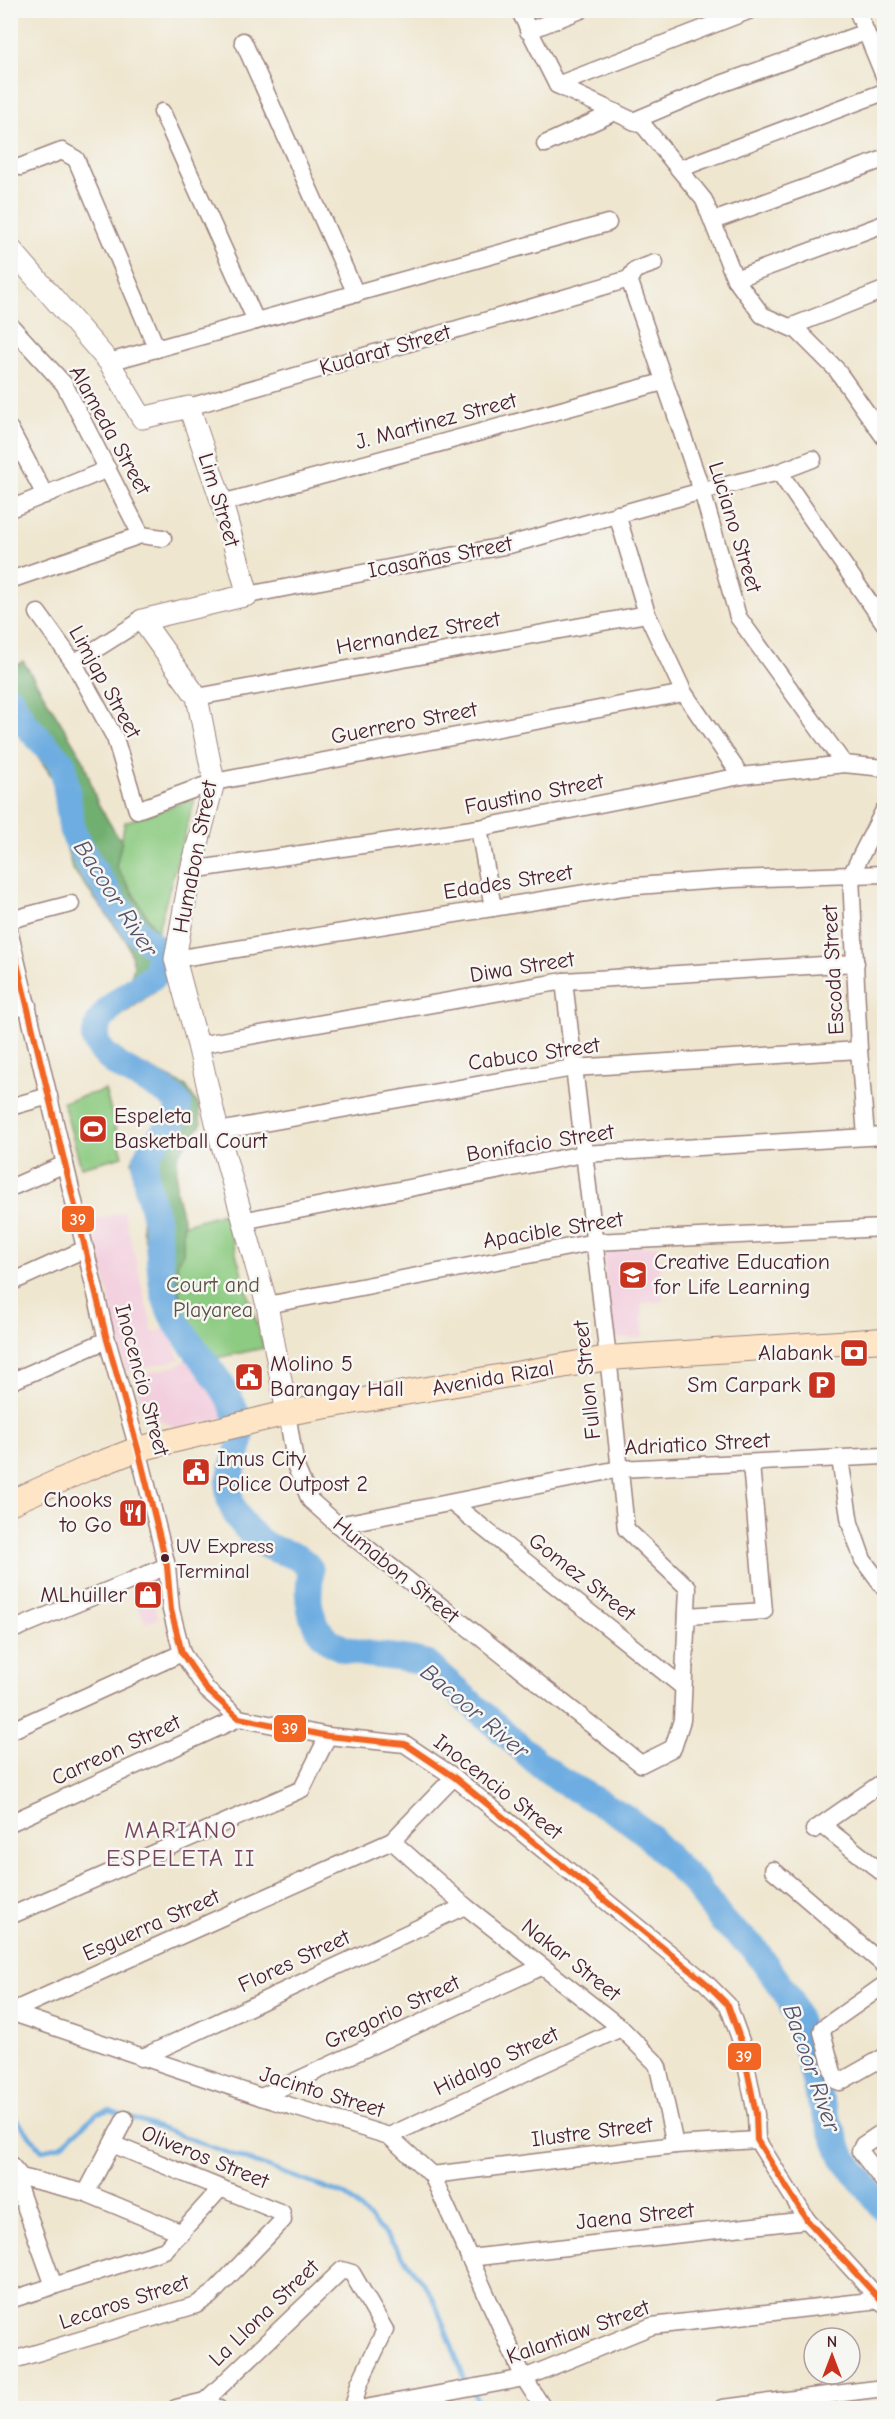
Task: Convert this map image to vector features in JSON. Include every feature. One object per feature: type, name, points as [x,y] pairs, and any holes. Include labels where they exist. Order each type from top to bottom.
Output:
[{"type":"main road","name":"Avenida Rizal","points":[[10,1503],[138,1449],[287,1413],[608,1358],[885,1340]]},
{"type":"street","points":[[519,10],[557,85],[644,126],[704,200],[735,279],[762,315],[798,331],[836,369],[885,437]]},
{"type":"street","points":[[528,31],[581,10]]},
{"type":"street","points":[[557,85],[751,10]]},
{"type":"street","points":[[857,10],[885,76]]},
{"type":"street","points":[[633,121],[721,84],[866,32]]},
{"type":"street","points":[[243,41],[356,294]]},
{"type":"street","points":[[679,169],[885,92]]},
{"type":"street","points":[[162,112],[256,321]]},
{"type":"street","points":[[545,144],[615,112]]},
{"type":"street","points":[[20,167],[62,151],[76,159],[157,349]]},
{"type":"street","points":[[712,221],[885,159]]},
{"type":"street","points":[[10,248],[109,362],[608,224]]},
{"type":"street","points":[[735,279],[885,224]]},
{"type":"street","name":"Kudarat Street","points":[[109,362],[142,418],[189,407],[628,279],[635,270],[655,262]]},
{"type":"street","name":"Luciano Street","points":[[628,279],[702,491],[738,616],[844,764]]},
{"type":"street","points":[[790,327],[885,290]]},
{"type":"street","name":"Alameda Street","points":[[10,325],[64,384],[141,535]]},
{"type":"street","name":"J. Martinez Street","points":[[222,503],[663,382]]},
{"type":"street","name":"Lim Street","points":[[189,407],[222,503],[248,595]]},
{"type":"street","points":[[11,432],[45,495]]},
{"type":"street","name":"Icasañas Street","points":[[74,663],[142,620],[248,595],[509,545],[779,472],[813,459]]},
{"type":"street","points":[[10,509],[108,469]]},
{"type":"street","points":[[779,472],[885,623]]},
{"type":"street","points":[[617,514],[647,614],[684,693],[741,777]]},
{"type":"street","points":[[10,580],[141,535],[163,538]]},
{"type":"street","name":"Limjap Street","points":[[38,613],[74,663],[115,738],[137,810]]},
{"type":"street","name":"Hernandez Street","points":[[197,697],[647,614]]},
{"type":"street","name":"Humabon Street","points":[[142,620],[197,697],[214,782],[191,870],[175,959],[218,1131],[267,1305],[296,1467],[310,1500],[338,1525],[641,1764],[673,1748]]},
{"type":"street","name":"Guerrero Street","points":[[137,810],[214,782],[684,693]]},
{"type":"street","name":"Faustino Street","points":[[191,870],[479,828],[741,777],[844,764],[885,768]]},
{"type":"street","name":"Escoda Street","points":[[867,1136],[859,1050],[851,874],[885,810]]},
{"type":"street","points":[[479,828],[494,908]]},
{"type":"street","name":"Edades Street","points":[[175,959],[623,887],[885,874]]},
{"type":"street","points":[[10,920],[70,904]]},
{"type":"street","name":"Inocencio Street","points":[[10,934],[106,1340],[138,1449],[167,1566],[171,1610],[182,1653],[207,1690],[239,1718],[328,1736],[405,1744],[454,1777],[705,1982],[728,2005],[742,2044],[756,2114],[757,2140],[807,2220],[882,2302]]},
{"type":"street","name":"Diwa Street","points":[[198,1045],[564,981],[856,963]]},
{"type":"street","name":"Fullon Street","points":[[564,981],[626,1529],[688,1588],[681,1720],[673,1748]]},
{"type":"street","points":[[10,1010],[27,1005]]},
{"type":"street","name":"Cabuco Street","points":[[218,1131],[573,1068],[859,1050]]},
{"type":"street","points":[[10,1107],[49,1096]]},
{"type":"street","name":"Bonifacio Street","points":[[242,1221],[583,1154],[885,1136]]},
{"type":"street","points":[[10,1188],[65,1164]]},
{"type":"street","name":"Apacible Street","points":[[267,1305],[595,1242],[885,1228]]},
{"type":"street","points":[[10,1283],[85,1250]]},
{"type":"street","points":[[10,1382],[106,1340]]},
{"type":"street","name":"Adriatico Street","points":[[338,1525],[619,1469],[885,1456]]},
{"type":"street","points":[[840,1459],[850,1523],[863,1560],[885,1588]]},
{"type":"street","points":[[687,1616],[764,1611],[751,1464]]},
{"type":"street","name":"Gomez Street","points":[[452,1503],[683,1687]]},
{"type":"street","points":[[10,1631],[167,1566]]},
{"type":"street","points":[[10,1731],[182,1653]]},
{"type":"street","name":"Carreon Street","points":[[10,1823],[239,1718]]},
{"type":"street","points":[[10,1916],[302,1789],[328,1736]]},
{"type":"street","name":"Esguerra Street","points":[[10,2012],[392,1841],[454,1777]]},
{"type":"street","points":[[885,1781],[818,1828],[885,1874]]},
{"type":"street","name":"Nakar Street","points":[[392,1841],[465,1906],[621,2028],[658,2067],[675,2145]]},
{"type":"street","points":[[773,1870],[885,1965]]},
{"type":"street","name":"Flores Street","points":[[141,2058],[465,1906]]},
{"type":"street","name":"Gregorio Street","points":[[261,2097],[542,1967]]},
{"type":"street","points":[[885,1985],[824,2028],[822,2032],[835,2080],[840,2082],[885,2057]]},
{"type":"street","name":"Jacinto Street","points":[[10,2012],[141,2058],[389,2136],[432,2175],[524,2378],[543,2409]]},
{"type":"street","name":"Hidalgo Street","points":[[389,2136],[621,2028]]},
{"type":"street","points":[[86,2193],[125,2119]]},
{"type":"street","points":[[885,2131],[863,2145],[860,2151],[885,2182]]},
{"type":"street","name":"Ilustre Street","points":[[432,2175],[675,2145],[757,2140]]},
{"type":"street","name":"Oliveros Street","points":[[112,2144],[282,2213]]},
{"type":"street","points":[[15,2180],[86,2193],[182,2234]]},
{"type":"street","points":[[15,2180],[54,2286]]},
{"type":"street","points":[[10,2300],[165,2250],[182,2234],[221,2188]]},
{"type":"street","name":"Lecaros Street","points":[[12,2357],[196,2305],[211,2295],[284,2220],[282,2213]]},
{"type":"street","name":"Jaena Street","points":[[469,2258],[807,2220]]},
{"type":"street","name":"La Llona Street","points":[[211,2405],[342,2270],[352,2274],[385,2330],[383,2340],[359,2384],[353,2409]]},
{"type":"street","name":"Kalantiaw Street","points":[[365,2409],[524,2378],[652,2326],[882,2302]]},
{"type":"street","points":[[722,2409],[885,2388]]},
{"type":"street","points":[[176,2409],[211,2405]]},
{"type":"shaded area","points":[[124,1212],[153,1332],[167,1329],[180,1359],[126,1372],[92,1220]]},
{"type":"shaded area","name":"Creative Education for Life Learning","points":[[658,1245],[663,1301],[642,1303],[643,1337],[612,1339],[603,1249]]},
{"type":"shaded area","points":[[192,1355],[232,1416],[178,1429],[144,1411],[136,1376],[179,1365]]},
{"type":"shaded area","points":[[146,1590],[159,1618],[146,1623],[132,1596]]},
{"type":"green space","points":[[23,661],[83,759],[97,802],[122,840],[116,866],[157,933],[169,971],[155,991],[106,1027],[109,1042],[131,1059],[186,1086],[199,1106],[201,1124],[177,1156],[176,1191],[183,1218],[183,1253],[177,1264],[179,1292],[183,1312],[195,1336],[234,1394],[243,1413],[232,1416],[161,1311],[154,1289],[152,1266],[142,1229],[143,1211],[132,1161],[137,1151],[172,1115],[167,1101],[94,1057],[82,1038],[91,1015],[100,1003],[132,975],[134,965],[127,942],[72,868],[63,834],[55,781],[35,752],[11,727],[10,670]]},
{"type":"green space","points":[[195,798],[157,933],[116,866],[125,822]]},
{"type":"green space","name":"Espeleta Basketball Court","points":[[105,1090],[123,1156],[81,1167],[63,1102]]},
{"type":"green space","name":"Court and Playarea","points":[[224,1213],[264,1348],[212,1359],[182,1313],[171,1261],[183,1249],[182,1225]]},
{"type":"waterway","name":"Bacoor River","points":[[10,698],[25,724],[63,764],[72,830],[88,862],[113,900],[139,934],[154,946],[159,955],[156,974],[108,1010],[101,1019],[95,1040],[113,1062],[163,1090],[179,1105],[174,1120],[148,1154],[146,1177],[156,1220],[165,1298],[176,1322],[228,1396],[239,1422],[241,1434],[229,1490],[230,1501],[236,1514],[254,1536],[267,1546],[296,1557],[310,1569],[309,1601],[314,1622],[324,1637],[354,1652],[426,1663],[538,1763],[562,1781],[623,1816],[643,1831],[696,1885],[722,1921],[754,1948],[790,1999],[804,2039],[818,2095],[842,2156],[884,2209]]},
{"type":"waterway","points":[[10,2112],[42,2150],[61,2146],[97,2113],[110,2110],[347,2196],[388,2237],[432,2295],[465,2380],[483,2408]]},
{"type":"transit line","name":"39","points":[[10,934],[107,1340],[138,1449],[167,1566],[171,1610],[182,1653],[207,1690],[239,1718],[328,1736],[405,1744],[454,1777],[705,1982],[728,2005],[742,2044],[756,2114],[757,2140],[807,2220],[884,2304]]},
{"type":"place","name":"Espeleta Basketball Court","points":[[93,1129]]},
{"type":"place","name":"Creative Education for Life Learning","points":[[633,1275]]},
{"type":"place","name":"Alabank","points":[[854,1353]]},
{"type":"place","name":"Molino 5 Barangay Hall","points":[[249,1377]]},
{"type":"place","name":"Sm Carpark","points":[[822,1385]]},
{"type":"place","name":"Imus City Police Outpost 2","points":[[196,1472]]},
{"type":"place","name":"Chooks to Go","points":[[133,1513]]},
{"type":"place","name":"UV Express Terminal","points":[[165,1558]]},
{"type":"place","name":"MLhuiller","points":[[148,1595]]},
{"type":"district","name":"MARIANO ESPELETA II","points":[[181,1844]]}]
